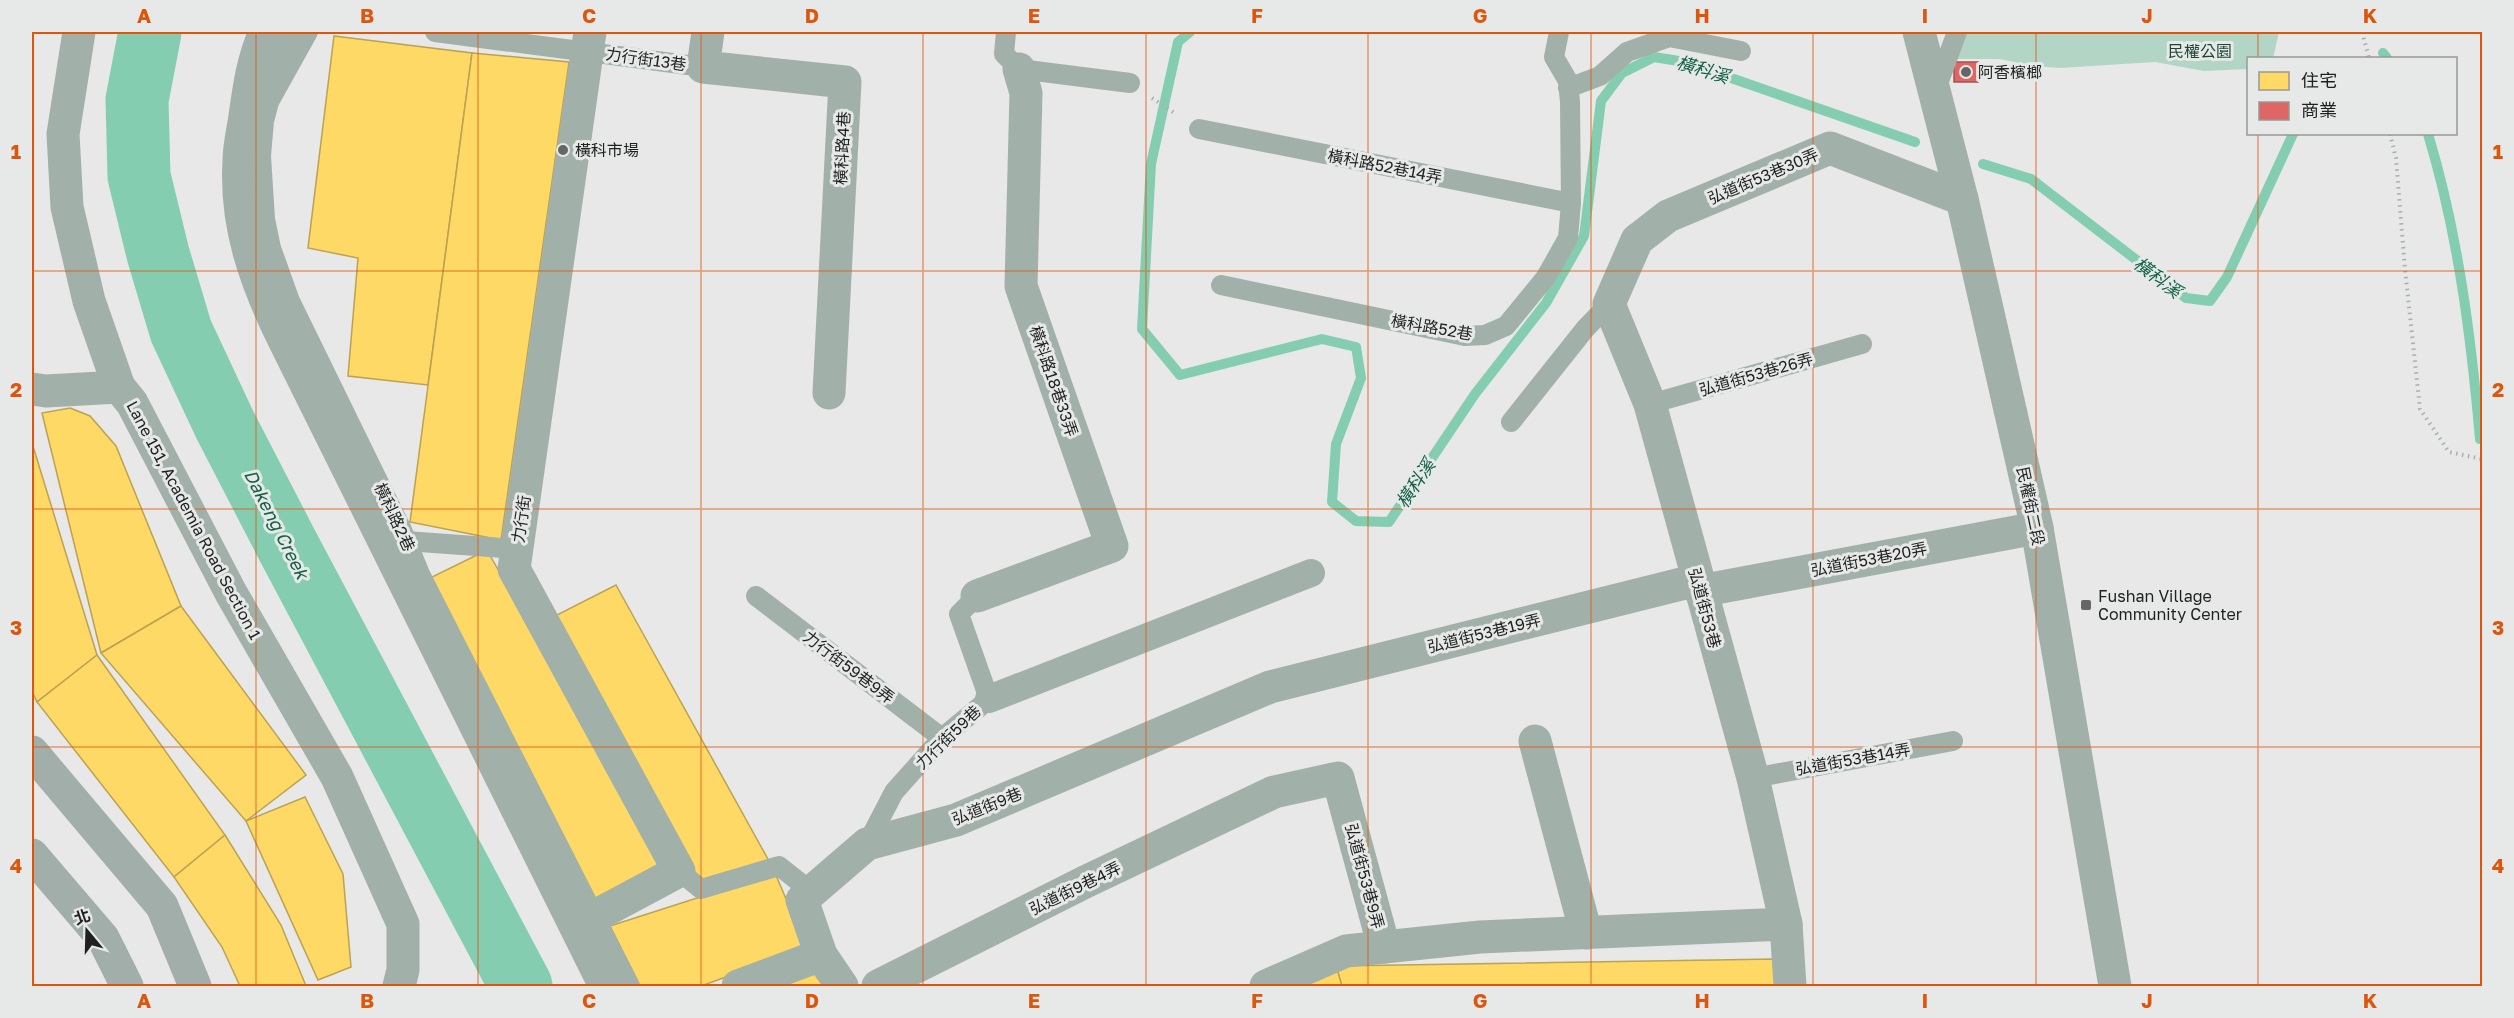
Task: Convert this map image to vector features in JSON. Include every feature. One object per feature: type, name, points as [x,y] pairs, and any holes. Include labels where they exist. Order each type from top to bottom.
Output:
[{"type":"main road","points":[[32,752],[162,906],[195,987]]},
{"type":"main road","points":[[32,855],[103,938],[127,987]]},
{"type":"street","name":"Lane 151, Academia Road Section 1","points":[[79,32],[63,134],[67,207],[89,301],[119,387],[132,403],[231,593],[337,777],[403,924],[403,970],[399,987]]},
{"type":"street","points":[[265,32],[251,75],[238,160],[242,222],[254,271],[284,340],[606,987]]},
{"type":"street","points":[[704,67],[708,32]]},
{"type":"street","name":"民權街二段","points":[[1919,32],[1962,199],[2037,528],[2115,987]]},
{"type":"street","name":"力行街","points":[[589,42],[514,569],[680,872]]},
{"type":"street","name":"橫科路4巷","points":[[704,67],[845,82],[828,393]]},
{"type":"street","name":"橫科路18巷33弄","points":[[977,596],[1112,546],[1021,286],[1026,93],[1019,69]]},
{"type":"street","name":"弘道街53巷30弄","points":[[1609,304],[1637,240],[1668,216],[1830,148],[1962,199]]},
{"type":"street","name":"弘道街53巷","points":[[1609,304],[1650,404],[1753,778],[1786,924],[1790,987]]},
{"type":"street","points":[[32,389],[46,391],[119,387]]},
{"type":"street","name":"弘道街53巷20弄","points":[[1699,585],[2037,528]]},
{"type":"street","points":[[989,699],[1311,573]]},
{"type":"street","name":"弘道街53巷19弄","points":[[1270,687],[1699,585]]},
{"type":"street","name":"弘道街9巷","points":[[812,892],[867,844],[956,820],[1270,687]]},
{"type":"street","points":[[1535,741],[1586,933]]},
{"type":"street","name":"弘道街53巷9弄","points":[[1274,792],[1338,778],[1384,947],[1480,937],[1786,924]]},
{"type":"street","name":"弘道街9巷4弄","points":[[878,987],[1085,882],[1274,792]]},
{"type":"street","points":[[593,917],[680,872]]},
{"type":"street","points":[[812,892],[802,900],[821,955],[843,987]]},
{"type":"street","points":[[1266,987],[1346,951],[1384,947]]},
{"type":"street","points":[[738,987],[821,955]]},
{"type":"lane","points":[[269,102],[286,32]]},
{"type":"lane","name":"橫科路2巷","points":[[308,32],[269,102],[264,121],[261,156],[264,219],[271,248],[290,301],[420,574],[630,987]]},
{"type":"lane","name":"力行街13巷","points":[[435,32],[589,42],[704,67]]},
{"type":"lane","points":[[1006,32],[1004,54],[1019,69],[1130,83]]},
{"type":"lane","name":"橫科路52巷","points":[[1221,285],[1465,336],[1485,335],[1506,326],[1546,277],[1568,238],[1570,203],[1568,81],[1554,57],[1559,32]]},
{"type":"lane","points":[[1934,94],[1957,32]]},
{"type":"lane","points":[[1568,88],[1600,76],[1627,52],[1669,37],[1741,51]]},
{"type":"lane","name":"橫科路52巷14弄","points":[[1199,129],[1570,203]]},
{"type":"lane","points":[[1511,422],[1609,304]]},
{"type":"lane","name":"弘道街53巷26弄","points":[[1650,404],[1862,344]]},
{"type":"lane","points":[[406,541],[517,549]]},
{"type":"lane","name":"力行街59巷9弄","points":[[756,596],[942,738]]},
{"type":"lane","name":"力行街59巷","points":[[867,844],[894,792],[942,738],[989,699],[959,614],[977,596]]},
{"type":"lane","name":"弘道街53巷14弄","points":[[1753,778],[1953,741]]},
{"type":"lane","points":[[680,872],[701,889],[779,866],[812,892]]},
{"type":"path","points":[[2362,32],[2369,57]]},
{"type":"path","points":[[1130,83],[1199,129]]},
{"type":"path","points":[[2390,135],[2396,158],[2420,409],[2449,452],[2482,459]]},
{"type":"green space","name":"民權公園","points":[[1964,32],[2279,32],[2273,57],[2247,57],[2247,69],[2204,71],[2155,62],[2060,68],[2033,66],[2000,59],[1954,59]]},
{"type":"building: 住宅","points":[[334,36],[472,53],[428,385],[348,376],[358,258],[308,248]]},
{"type":"building: 住宅","points":[[472,53],[569,62],[501,540],[410,522]]},
{"type":"building: 住宅","points":[[70,408],[90,416],[116,446],[181,606],[101,653],[42,413]]},
{"type":"building: 住宅","points":[[32,443],[97,655],[37,702],[32,691]]},
{"type":"building: 住宅","points":[[487,550],[665,865],[597,903],[430,578]]},
{"type":"building: 住宅","points":[[616,585],[769,861],[700,886],[551,618]]},
{"type":"building: 住宅","points":[[181,606],[306,775],[246,821],[101,653]]},
{"type":"building: 住宅","points":[[97,655],[225,835],[174,877],[37,702]]},
{"type":"building: 住宅","points":[[305,797],[343,874],[351,967],[318,980],[246,821]]},
{"type":"building: 住宅","points":[[225,835],[281,925],[306,986],[240,986],[222,947],[174,877]]},
{"type":"building: 住宅","points":[[775,873],[807,948],[701,986],[640,986],[610,926]]},
{"type":"building: 住宅","points":[[1776,959],[1779,986],[1342,986],[1336,966]]},
{"type":"building: 住宅","points":[[1336,966],[1342,986],[1291,986]]},
{"type":"building: 住宅","points":[[813,972],[824,986],[777,986]]},
{"type":"building: 商業","name":"阿香檳榔","points":[[1954,62],[1978,62],[1978,82],[1954,82]]},
{"type":"waterway","name":"Dakeng Creek","points":[[150,32],[137,100],[139,176],[158,254],[181,331],[224,423],[286,543],[521,986]]},
{"type":"waterway","name":"橫科溪","points":[[1190,32],[1178,42],[1151,164],[1142,329],[1180,375],[1322,339],[1356,347],[1361,378],[1336,444],[1332,502],[1356,521],[1389,522],[1475,394],[1546,303],[1584,236],[1601,101],[1622,73],[1654,57],[1685,62],[1915,142]]},
{"type":"waterway","name":"橫科溪","points":[[2383,53],[2386,57]]},
{"type":"waterway","name":"橫科溪","points":[[1983,164],[2031,179],[2186,298],[2210,301],[2227,277],[2293,135]]},
{"type":"waterway","name":"橫科溪","points":[[2428,135],[2448,209],[2462,285],[2480,439],[2482,439]]},
{"type":"place","name":"阿香檳榔","points":[[1966,72]]},
{"type":"place","name":"橫科市場","points":[[563,150]]},
{"type":"place","name":"Fushan Village Community Center","points":[[2086,605]]}]
